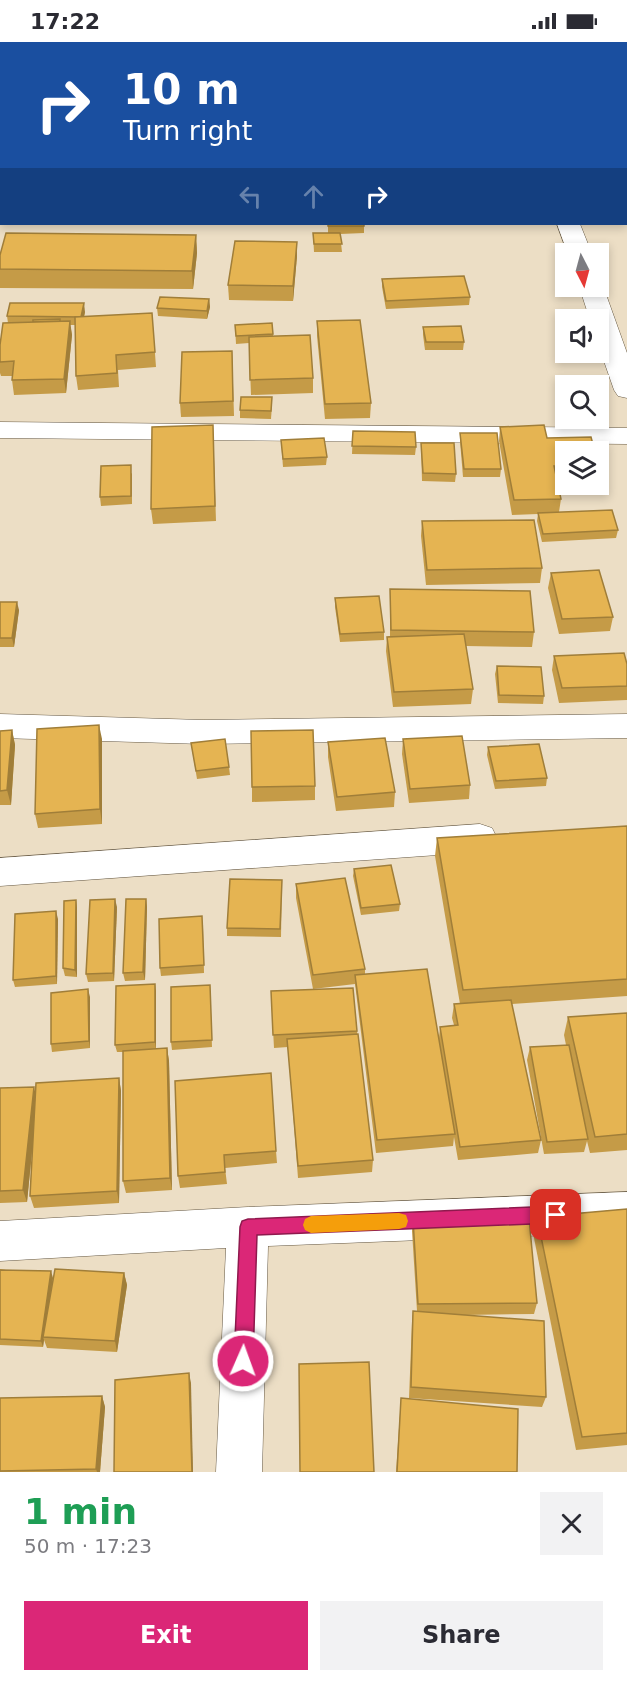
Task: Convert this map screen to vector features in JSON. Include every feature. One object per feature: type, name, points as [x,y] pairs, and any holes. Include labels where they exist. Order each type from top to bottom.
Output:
[{"type":"main road","points":[[569,225],[576,243]]},
{"type":"main road","points":[[595,297],[627,390]]},
{"type":"main road","points":[[0,430],[627,436]]},
{"type":"main road","points":[[0,726],[203,732],[627,726]]},
{"type":"main road","points":[[0,872],[509,836]]},
{"type":"main road","points":[[0,1241],[248,1227],[627,1212]]},
{"type":"main road","points":[[239,1472],[248,1227]]},
{"type":"building","points":[[328,225],[364,225],[364,226]]},
{"type":"building","points":[[6,233],[196,235],[192,271],[0,269],[0,255]]},
{"type":"building","points":[[313,233],[340,233],[342,244],[314,244]]},
{"type":"building","points":[[235,241],[297,242],[293,286],[228,285]]},
{"type":"building","points":[[464,276],[470,297],[386,301],[382,279]]},
{"type":"building","points":[[160,297],[209,299],[207,311],[157,308]]},
{"type":"building","points":[[10,303],[84,303],[81,317],[7,316]]},
{"type":"building","points":[[152,313],[155,352],[116,355],[117,373],[76,376],[75,317]]},
{"type":"building","points":[[60,319],[60,321],[33,322],[33,320]]},
{"type":"building","points":[[360,320],[371,403],[325,404],[317,321]]},
{"type":"building","points":[[70,321],[64,379],[12,380],[14,361],[0,362],[3,323]]},
{"type":"building","points":[[272,323],[273,334],[236,336],[235,325]]},
{"type":"building","points":[[461,326],[464,342],[426,342],[423,327]]},
{"type":"building","points":[[310,335],[313,378],[250,380],[249,337]]},
{"type":"building","points":[[232,351],[233,401],[180,403],[182,352]]},
{"type":"building","points":[[241,397],[272,397],[271,411],[240,410]]},
{"type":"building","points":[[213,425],[215,506],[151,509],[152,427]]},
{"type":"building","points":[[544,425],[547,438],[591,437],[592,441],[555,441],[555,495],[560,495],[561,499],[514,500],[500,427]]},
{"type":"building","points":[[353,431],[415,432],[416,447],[352,446]]},
{"type":"building","points":[[460,433],[497,433],[501,469],[464,469]]},
{"type":"building","points":[[324,438],[327,457],[283,459],[281,440]]},
{"type":"building","points":[[421,443],[454,443],[456,474],[423,473]]},
{"type":"building","points":[[131,465],[131,496],[100,497],[101,466]]},
{"type":"building","points":[[612,510],[618,530],[543,534],[538,513]]},
{"type":"building","points":[[534,520],[542,568],[427,570],[422,521]]},
{"type":"building","points":[[599,570],[613,617],[562,619],[551,573]]},
{"type":"building","points":[[390,589],[530,591],[534,632],[391,630]]},
{"type":"building","points":[[379,596],[384,632],[340,634],[335,598]]},
{"type":"building","points":[[0,602],[17,602],[12,638],[0,638]]},
{"type":"building","points":[[464,634],[473,689],[394,692],[387,637]]},
{"type":"building","points":[[624,653],[627,664],[627,686],[562,688],[554,656]]},
{"type":"building","points":[[497,666],[541,667],[544,696],[499,695]]},
{"type":"building","points":[[99,725],[100,809],[35,814],[37,729]]},
{"type":"building","points":[[12,730],[7,790],[0,791],[0,731]]},
{"type":"building","points":[[313,730],[315,786],[252,787],[251,731]]},
{"type":"building","points":[[462,736],[470,785],[410,789],[403,739]]},
{"type":"building","points":[[385,738],[395,792],[337,797],[328,742]]},
{"type":"building","points":[[225,739],[229,767],[196,771],[191,743]]},
{"type":"building","points":[[539,744],[547,778],[496,781],[488,747]]},
{"type":"building","points":[[627,826],[627,979],[463,990],[437,838]]},
{"type":"building","points":[[391,865],[400,904],[361,908],[354,869]]},
{"type":"building","points":[[345,878],[365,969],[313,975],[296,884]]},
{"type":"building","points":[[230,879],[282,880],[280,929],[227,928]]},
{"type":"building","points":[[115,899],[113,973],[86,974],[90,900]]},
{"type":"building","points":[[126,899],[146,899],[143,972],[123,973]]},
{"type":"building","points":[[76,900],[75,970],[63,968],[64,901]]},
{"type":"building","points":[[56,911],[56,976],[13,980],[15,914]]},
{"type":"building","points":[[202,916],[204,965],[160,968],[159,919]]},
{"type":"building","points":[[427,969],[455,1134],[377,1140],[355,975]]},
{"type":"building","points":[[155,984],[155,1042],[115,1045],[116,986]]},
{"type":"building","points":[[210,985],[212,1040],[171,1042],[171,987]]},
{"type":"building","points":[[353,988],[357,1031],[273,1035],[271,991]]},
{"type":"building","points":[[88,989],[89,1041],[51,1044],[51,993]]},
{"type":"building","points":[[511,1000],[541,1140],[460,1147],[440,1027],[458,1025],[454,1004]]},
{"type":"building","points":[[627,1013],[627,1134],[595,1137],[568,1017]]},
{"type":"building","points":[[358,1034],[373,1160],[298,1166],[287,1039]]},
{"type":"building","points":[[569,1045],[588,1139],[547,1142],[530,1047]]},
{"type":"building","points":[[167,1048],[170,1178],[123,1181],[123,1051]]},
{"type":"building","points":[[271,1073],[276,1151],[224,1155],[225,1172],[178,1176],[175,1081]]},
{"type":"building","points":[[119,1078],[117,1191],[30,1196],[36,1083]]},
{"type":"building","points":[[34,1087],[23,1190],[0,1191],[0,1088]]},
{"type":"building","points":[[627,1209],[627,1433],[582,1437],[537,1217]]},
{"type":"building","points":[[529,1218],[537,1303],[418,1304],[413,1219]]},
{"type":"building","points":[[55,1269],[124,1273],[115,1341],[43,1337]]},
{"type":"building","points":[[0,1270],[51,1271],[41,1341],[0,1339]]},
{"type":"building","points":[[413,1311],[544,1321],[546,1397],[411,1387]]},
{"type":"building","points":[[369,1362],[374,1472],[300,1472],[299,1364]]},
{"type":"building","points":[[189,1373],[192,1472],[114,1472],[115,1380]]},
{"type":"building","points":[[102,1396],[96,1469],[0,1471],[0,1398]]},
{"type":"building","points":[[401,1398],[518,1409],[517,1472],[397,1472]]},
{"type":"slow traffic","points":[[311,1225],[399,1221]]},
{"type":"route","points":[[243,1361],[248,1227],[556,1215]]}]
